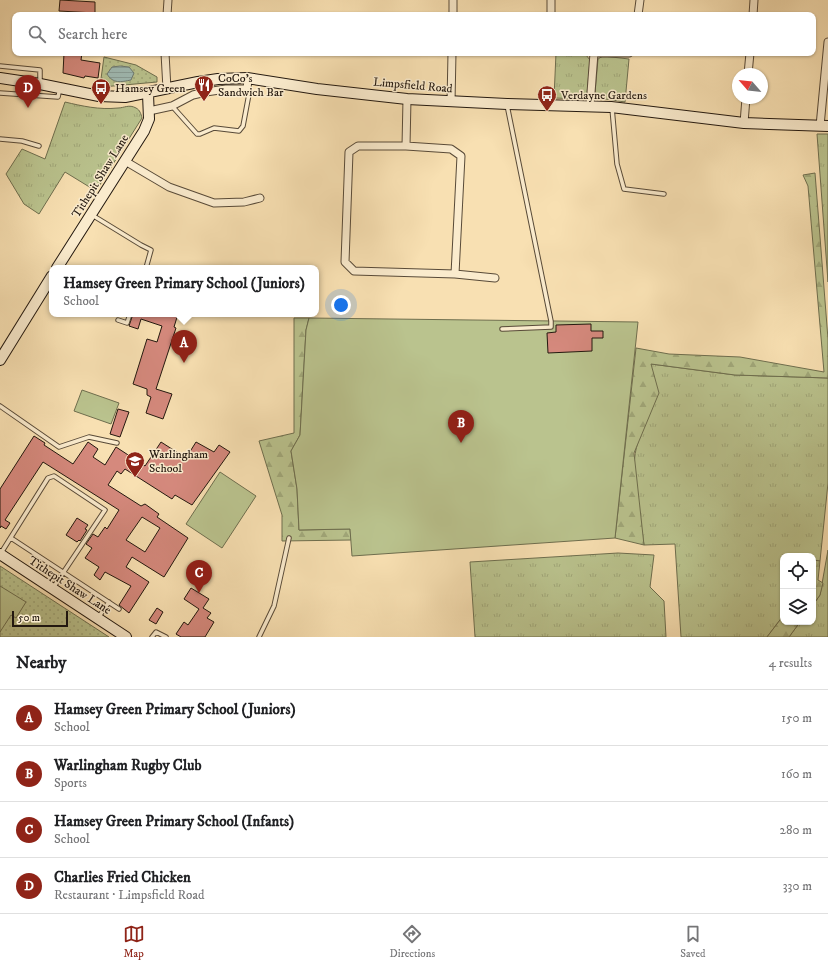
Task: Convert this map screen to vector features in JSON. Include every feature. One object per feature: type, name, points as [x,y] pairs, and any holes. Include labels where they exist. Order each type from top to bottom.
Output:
[{"type":"main road","name":"Limpsfield Road","points":[[0,78],[60,87],[99,96],[125,97],[148,94],[218,79],[248,79],[317,89],[407,99],[507,104],[611,106],[744,123],[824,126]]},
{"type":"main road","name":"Tithepit Shaw Lane","points":[[59,265],[144,131],[149,119],[148,94]]},
{"type":"main road","points":[[0,360],[49,281]]},
{"type":"main road","name":"Tithepit Shaw Lane","points":[[0,554],[126,637]]},
{"type":"street","points":[[167,12],[168,0]]},
{"type":"street","points":[[453,0],[453,12]]},
{"type":"street","points":[[551,0],[551,12]]},
{"type":"street","points":[[638,12],[640,0]]},
{"type":"street","points":[[753,12],[754,0]]},
{"type":"street","points":[[824,126],[828,42]]},
{"type":"street","points":[[165,56],[167,89]]},
{"type":"street","points":[[451,102],[452,56]]},
{"type":"street","points":[[590,106],[593,56]]},
{"type":"street","points":[[749,68],[750,56]]},
{"type":"street","points":[[149,111],[172,106],[193,95],[206,92],[226,89],[247,90],[248,79]]},
{"type":"street","points":[[406,146],[407,99]]},
{"type":"street","points":[[744,123],[746,104]]},
{"type":"street","points":[[455,274],[461,156],[451,149],[406,146],[358,146],[349,152],[345,262],[354,271],[455,274],[495,278]]},
{"type":"street","points":[[125,161],[169,187],[214,203],[244,202],[260,198]]},
{"type":"lane","points":[[0,66],[40,70],[40,84]]},
{"type":"lane","points":[[0,93],[58,97],[60,87]]},
{"type":"lane","points":[[172,106],[197,134],[214,128],[239,131],[244,126],[249,94],[247,90]]},
{"type":"lane","points":[[502,328],[551,328],[551,320],[507,104]]},
{"type":"lane","points":[[611,106],[617,164],[624,189],[664,194]]},
{"type":"lane","points":[[0,139],[22,141],[39,146]]},
{"type":"lane","points":[[91,214],[151,250],[147,265]]},
{"type":"lane","points":[[118,320],[127,323],[129,317]]},
{"type":"lane","points":[[0,406],[59,447],[89,437],[117,443]]},
{"type":"lane","points":[[0,554],[48,478],[54,476],[105,510],[53,589]]},
{"type":"lane","points":[[11,538],[119,609]]},
{"type":"lane","points":[[259,637],[274,606],[289,538]]},
{"type":"lane","points":[[98,618],[109,602]]},
{"type":"lane","points":[[152,637],[156,632],[159,632],[166,637]]},
{"type":"green space","points":[[556,56],[587,56],[590,60],[587,94],[583,99],[554,98]]},
{"type":"green space","points":[[603,56],[629,59],[625,102],[599,98],[595,93],[598,59]]},
{"type":"green space","points":[[104,57],[136,65],[157,77],[157,82],[102,87],[100,86]]},
{"type":"green space","points":[[65,102],[97,108],[120,108],[131,106],[138,110],[142,118],[96,191],[65,172],[39,214],[24,204],[6,174],[22,149],[45,159]]},
{"type":"green space","points":[[817,134],[828,134],[828,282]]},
{"type":"green space","points":[[815,173],[828,339],[828,378],[735,375],[651,364],[659,393],[634,453],[644,545],[615,538],[636,348],[669,354],[740,357],[824,372],[808,186],[803,175]]},
{"type":"green space","points":[[294,318],[309,318],[306,330],[300,435],[291,451],[297,489],[299,530],[350,529],[351,540],[282,541],[282,515],[259,441],[294,433]]},
{"type":"green space","points":[[309,318],[638,322],[615,538],[352,556],[350,529],[299,530],[297,489],[291,451],[300,435],[306,330]]},
{"type":"green space","points":[[651,364],[735,375],[828,378],[828,483],[820,561],[816,560],[816,553],[780,553],[780,620],[767,637],[681,637],[675,544],[644,545],[634,479],[635,454]]},
{"type":"green space","points":[[82,390],[119,403],[111,424],[74,411]]},
{"type":"green space","points":[[220,472],[256,496],[222,548],[186,524]]},
{"type":"green space","points":[[828,550],[828,637],[789,637],[798,625],[816,625],[816,601],[820,595]]},
{"type":"green space","points":[[618,553],[654,555],[650,587],[664,601],[666,637],[475,637],[470,562]]},
{"type":"green space","points":[[816,560],[820,561],[818,580],[823,583],[820,595],[816,601]]},
{"type":"green space","points":[[0,566],[109,637],[0,637]]},
{"type":"green space","points":[[0,586],[26,602],[16,618],[11,615],[0,632]]},
{"type":"green space","points":[[780,620],[780,625],[798,625],[789,637],[767,637]]},
{"type":"water","points":[[112,67],[129,67],[134,73],[131,80],[118,82],[109,77],[107,74]]},
{"type":"building","points":[[60,0],[95,2],[95,12],[59,11]]},
{"type":"building","points":[[64,56],[82,56],[81,60],[100,63],[98,78],[85,76],[84,78],[63,73]]},
{"type":"building","points":[[132,317],[177,317],[174,327],[176,328],[156,389],[172,394],[163,419],[146,413],[151,397],[147,395],[147,389],[133,384],[147,339],[157,342],[162,326],[141,319],[138,329],[129,326]]},
{"type":"building","points":[[591,324],[591,331],[603,331],[603,338],[592,338],[592,351],[548,353],[547,333],[556,332],[556,325]]},
{"type":"building","points":[[118,409],[129,412],[120,437],[110,434]]},
{"type":"building","points":[[34,436],[45,443],[44,445],[73,464],[88,442],[98,449],[93,457],[105,465],[116,447],[145,466],[161,442],[186,458],[196,442],[214,452],[219,445],[230,452],[192,505],[175,495],[172,499],[125,469],[121,474],[117,471],[108,485],[141,506],[145,504],[159,514],[157,517],[188,538],[164,577],[132,557],[126,567],[149,582],[129,613],[119,605],[131,586],[105,572],[100,580],[94,575],[99,567],[85,558],[92,548],[86,544],[93,534],[98,537],[105,527],[107,529],[119,510],[43,462],[5,520],[10,523],[6,529],[1,526],[0,528],[0,489]],"holes":[[[142,517],[160,528],[145,552],[126,540]]]},
{"type":"building","points":[[77,518],[88,525],[85,529],[87,530],[80,541],[79,540],[77,542],[66,535]]},
{"type":"building","points":[[191,588],[209,599],[203,608],[211,613],[207,618],[214,622],[205,637],[181,637],[176,634],[184,622],[188,625],[199,609],[184,599]]},
{"type":"building","points":[[157,608],[163,612],[156,624],[149,620]]},
{"type":"place","name":"CoCo's Sandwich Bar","points":[[204,102]]},
{"type":"place","name":"Hamsey Green","points":[[101,105]]},
{"type":"place","name":"Charlies Fried Chicken","points":[[28,108]]},
{"type":"place","name":"Verdayne Gardens","points":[[547,112]]},
{"type":"place","name":"Hamsey Green Primary School (Juniors)","points":[[184,363]]},
{"type":"place","name":"Warlingham Rugby Club","points":[[461,443]]},
{"type":"place","name":"Warlingham School","points":[[135,478]]},
{"type":"place","name":"Hamsey Green Primary School (Infants)","points":[[199,593]]}]
